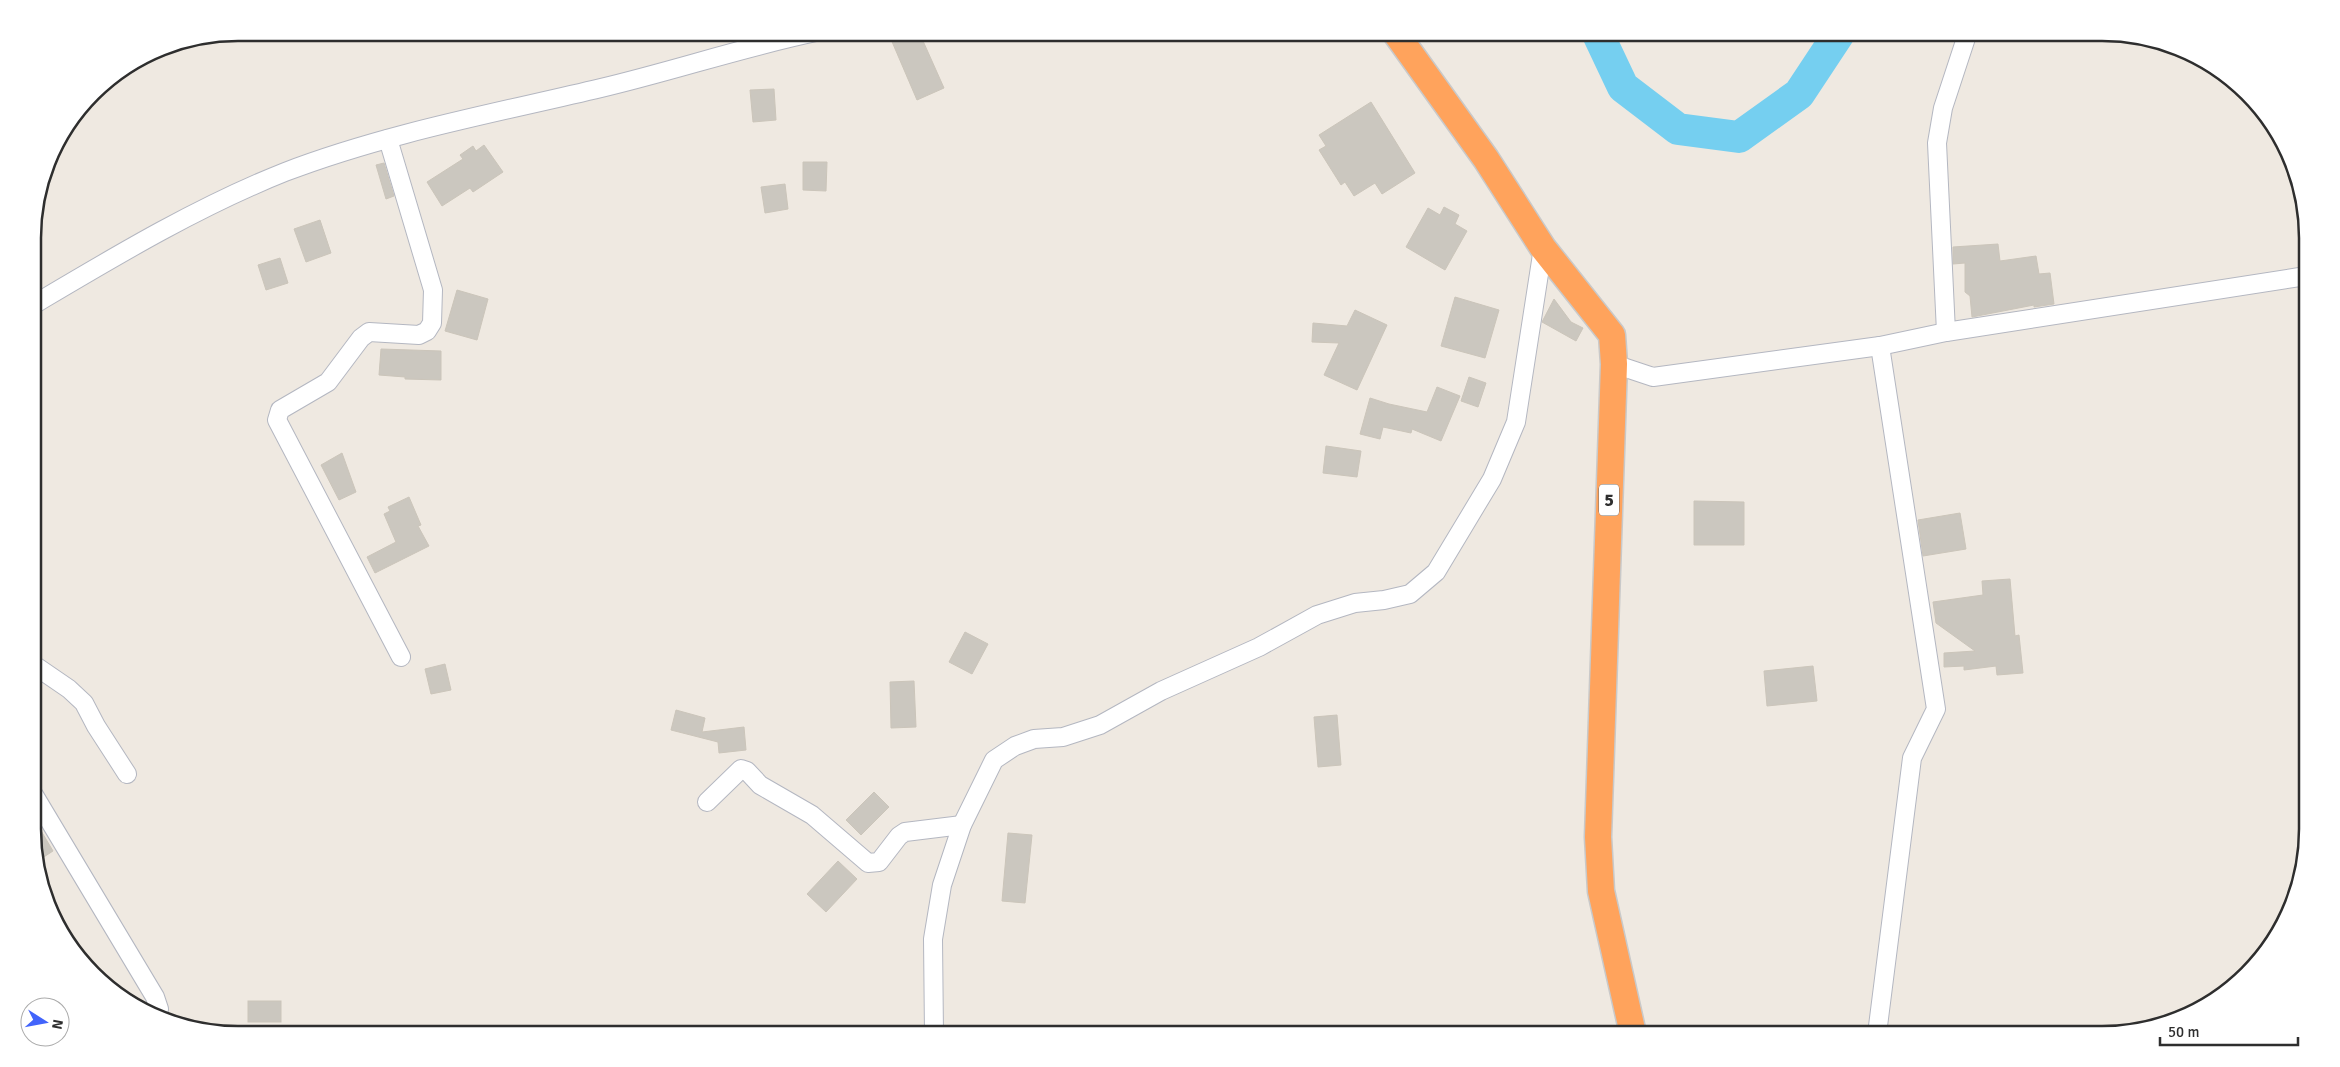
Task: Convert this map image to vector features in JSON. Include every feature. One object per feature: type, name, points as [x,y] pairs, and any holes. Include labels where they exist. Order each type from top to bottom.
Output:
[{"type":"highway","name":"5","points":[[1397,41],[1486,158],[1543,248],[1612,336],[1614,364],[1598,837],[1601,891],[1631,1026]]},
{"type":"street","points":[[41,300],[107,261],[227,199],[285,172],[388,139],[603,88],[769,41]]},
{"type":"street","points":[[1946,332],[1938,143],[1943,108],[1965,41]]},
{"type":"street","points":[[388,139],[433,290],[432,323],[428,331],[419,335],[369,332],[361,338],[328,382],[280,410],[277,420],[401,657]]},
{"type":"street","points":[[934,1026],[934,926],[945,869],[962,825],[994,760],[1015,746],[1034,739],[1063,737],[1100,725],[1161,691],[1258,647],[1318,615],[1355,603],[1384,600],[1410,594],[1436,572],[1492,479],[1516,422],[1543,248]]},
{"type":"street","points":[[1614,364],[1653,377],[1880,346],[1946,332],[2299,277]]},
{"type":"street","points":[[1878,1026],[1912,758],[1936,709],[1880,346]]},
{"type":"street","points":[[41,670],[69,689],[84,703],[96,726],[127,774]]},
{"type":"street","points":[[707,802],[741,769],[747,770],[760,785],[812,814],[868,863],[879,862],[905,832],[962,825]]},
{"type":"street","points":[[41,807],[155,997],[159,1009]]},
{"type":"building","points":[[892,41],[923,41],[944,88],[917,100]]},
{"type":"building","points":[[774,89],[776,120],[753,122],[750,90]]},
{"type":"building","points":[[1371,102],[1415,173],[1382,194],[1375,183],[1354,196],[1345,182],[1341,185],[1319,150],[1326,146],[1319,135]]},
{"type":"building","points":[[484,145],[503,172],[473,192],[470,188],[442,206],[427,182],[463,159],[460,155],[473,146],[476,151]]},
{"type":"building","points":[[803,162],[827,162],[826,191],[803,190]]},
{"type":"building","points":[[384,163],[394,196],[386,199],[376,165]]},
{"type":"building","points":[[785,184],[788,209],[765,213],[761,187]]},
{"type":"building","points":[[1444,207],[1459,215],[1455,224],[1467,231],[1445,270],[1406,247],[1428,208],[1440,215]]},
{"type":"building","points":[[320,220],[331,253],[306,262],[294,229]]},
{"type":"building","points":[[1998,244],[2000,261],[2036,256],[2039,274],[2050,273],[2054,304],[2034,307],[2034,305],[1972,317],[1970,296],[1965,292],[1965,263],[1953,264],[1953,247]]},
{"type":"building","points":[[280,258],[288,283],[266,290],[258,265]]},
{"type":"building","points":[[457,290],[488,299],[477,340],[445,331]]},
{"type":"building","points":[[1455,297],[1499,310],[1485,358],[1441,346]]},
{"type":"building","points":[[1554,299],[1571,322],[1583,328],[1576,341],[1542,322]]},
{"type":"building","points":[[1355,310],[1387,325],[1357,390],[1324,375],[1339,343],[1312,342],[1313,323],[1347,326]]},
{"type":"building","points":[[381,349],[441,351],[441,380],[405,379],[405,377],[379,375]]},
{"type":"building","points":[[1469,377],[1486,383],[1478,407],[1461,401]]},
{"type":"building","points":[[1437,387],[1460,396],[1441,441],[1412,429],[1411,433],[1383,427],[1380,439],[1360,434],[1370,398],[1427,412]]},
{"type":"building","points":[[1326,446],[1361,451],[1357,477],[1323,473]]},
{"type":"building","points":[[342,453],[356,492],[339,500],[321,465]]},
{"type":"building","points":[[409,497],[421,525],[418,526],[429,546],[375,573],[367,557],[396,542],[384,514],[390,511],[388,507]]},
{"type":"building","points":[[1694,501],[1744,502],[1744,545],[1694,545]]},
{"type":"building","points":[[1960,513],[1966,549],[1923,556],[1918,520]]},
{"type":"building","points":[[2010,579],[2015,636],[2019,635],[2023,673],[1997,675],[1996,666],[1964,670],[1964,666],[1944,667],[1944,653],[1975,651],[1936,623],[1933,602],[1983,595],[1982,581]]},
{"type":"building","points":[[965,632],[988,644],[972,674],[949,662]]},
{"type":"building","points":[[445,664],[451,690],[431,694],[425,669]]},
{"type":"building","points":[[1813,666],[1817,701],[1767,706],[1764,671]]},
{"type":"building","points":[[914,681],[916,727],[891,728],[890,682]]},
{"type":"building","points":[[676,710],[705,718],[702,732],[744,727],[746,750],[719,753],[718,742],[671,730]]},
{"type":"building","points":[[1337,715],[1341,765],[1318,767],[1314,717]]},
{"type":"building","points":[[874,792],[889,807],[861,835],[846,820]]},
{"type":"building","points":[[41,831],[53,851],[43,857]]},
{"type":"building","points":[[1008,833],[1032,835],[1025,903],[1002,901]]},
{"type":"building","points":[[838,861],[857,879],[826,912],[807,894]]},
{"type":"building","points":[[248,1001],[281,1001],[281,1022],[248,1022]]},
{"type":"waterway","points":[[1601,41],[1623,87],[1678,129],[1739,137],[1799,94],[1834,41]]}]
